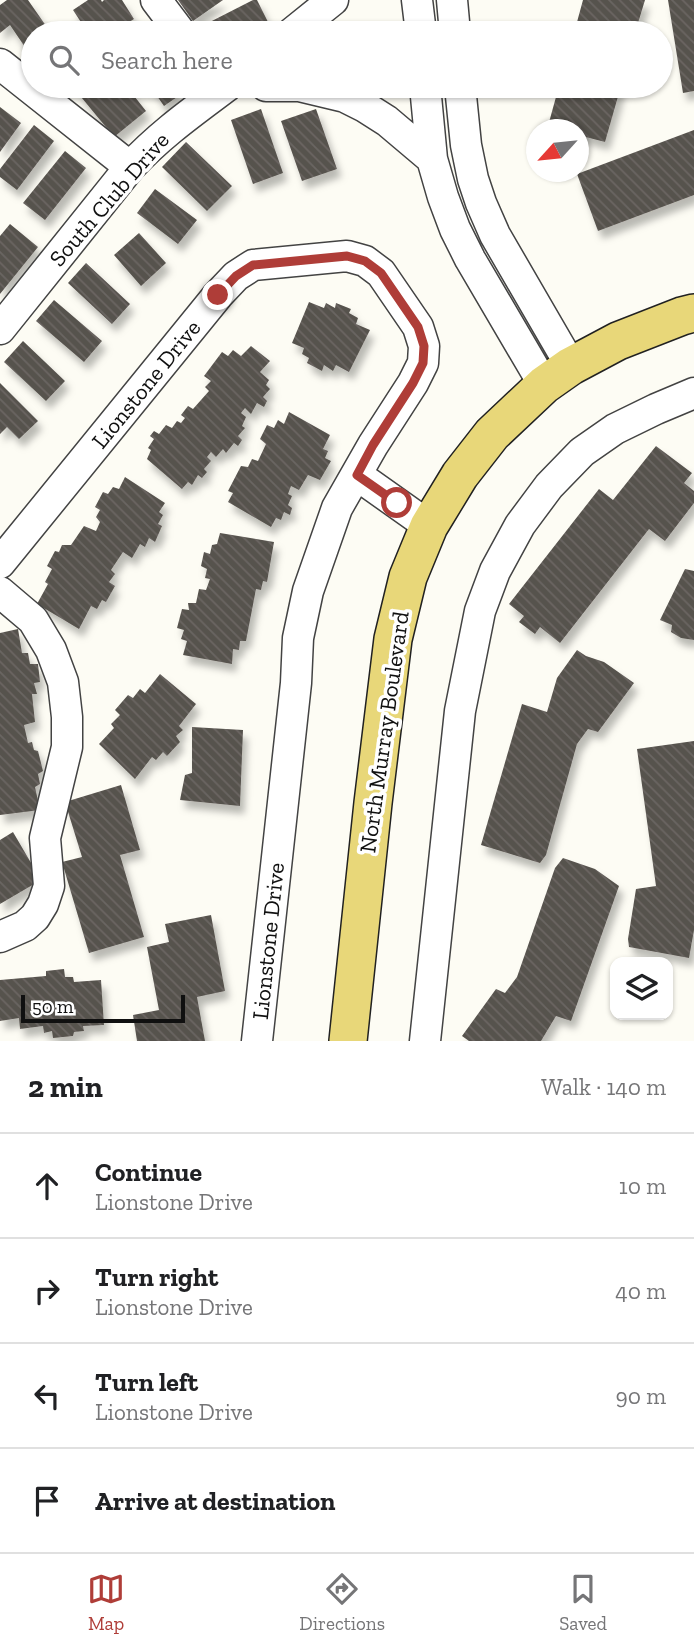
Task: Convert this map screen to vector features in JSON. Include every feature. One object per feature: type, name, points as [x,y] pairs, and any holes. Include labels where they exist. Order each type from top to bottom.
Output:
[{"type":"main road","name":"North Murray Boulevard","points":[[348,1041],[393,639],[408,576],[429,526],[460,475],[492,434],[558,375],[618,341],[694,313]]},
{"type":"street","points":[[156,0],[172,21]]},
{"type":"street","points":[[307,21],[332,0]]},
{"type":"street","points":[[417,0],[420,21]]},
{"type":"street","points":[[452,0],[454,21]]},
{"type":"street","points":[[0,64],[21,81]]},
{"type":"street","points":[[43,98],[130,167]]},
{"type":"street","name":"South Club Drive","points":[[1,325],[130,167],[168,130],[210,98]]},
{"type":"street","points":[[347,98],[387,121],[432,159]]},
{"type":"street","points":[[426,98],[432,159],[455,229],[470,259],[558,375]]},
{"type":"street","points":[[461,98],[466,145],[481,203],[558,375]]},
{"type":"street","name":"Lionstone Drive","points":[[0,563],[218,295],[236,276],[253,265],[347,256],[365,261],[381,273],[418,327],[424,346],[423,363],[337,508],[308,591],[298,638],[296,683],[257,1041]]},
{"type":"street","points":[[425,1041],[460,710],[480,611],[495,571],[527,515],[549,486],[582,452],[615,429],[694,393]]},
{"type":"street","points":[[357,475],[429,526]]},
{"type":"street","points":[[0,592],[33,620],[51,650],[63,682],[67,747],[45,838],[49,886],[43,904],[25,926],[0,937]]},
{"type":"building","points":[[7,0],[28,0],[43,21],[21,21],[21,41],[10,25],[0,33],[0,5]]},
{"type":"building","points":[[88,0],[122,0],[134,19],[80,21],[73,10]]},
{"type":"building","points":[[178,0],[223,0],[193,21]]},
{"type":"building","points":[[257,0],[268,21],[212,21]]},
{"type":"building","points":[[583,0],[645,0],[639,21],[577,21]]},
{"type":"building","points":[[668,0],[694,0],[694,91],[683,93]]},
{"type":"building","points":[[82,98],[136,98],[146,111],[114,137]]},
{"type":"building","points":[[158,98],[176,98],[164,106]]},
{"type":"building","points":[[556,98],[618,98],[605,142],[589,138],[589,119],[550,119]]},
{"type":"building","points":[[0,107],[21,123],[0,152]]},
{"type":"building","points":[[261,109],[283,173],[253,184],[231,120]]},
{"type":"building","points":[[316,109],[337,169],[302,181],[281,121]]},
{"type":"building","points":[[34,125],[54,141],[17,190],[0,177],[0,169]]},
{"type":"building","points":[[694,130],[694,195],[598,231],[580,182],[589,182],[589,169]]},
{"type":"building","points":[[186,142],[232,186],[207,211],[162,167]]},
{"type":"building","points":[[65,151],[86,168],[45,220],[23,203]]},
{"type":"building","points":[[155,189],[197,220],[178,244],[137,213]]},
{"type":"building","points":[[10,224],[38,247],[0,294],[0,236]]},
{"type":"building","points":[[139,233],[166,263],[141,286],[114,255]]},
{"type":"building","points":[[86,263],[130,304],[112,324],[68,283]]},
{"type":"building","points":[[54,300],[102,341],[84,362],[36,321]]},
{"type":"building","points":[[309,302],[324,308],[326,303],[335,308],[336,303],[351,309],[349,313],[358,318],[356,324],[370,330],[349,372],[336,365],[333,371],[324,365],[322,371],[307,363],[309,358],[302,354],[304,348],[292,343]]},
{"type":"building","points":[[23,341],[65,381],[46,401],[4,362]]},
{"type":"building","points":[[251,346],[270,361],[260,372],[269,380],[266,385],[270,389],[263,397],[267,401],[264,407],[257,403],[251,414],[245,408],[241,413],[246,417],[242,426],[245,428],[238,436],[242,440],[238,446],[234,443],[226,453],[223,449],[216,457],[211,452],[207,457],[211,461],[204,469],[207,472],[202,478],[198,475],[192,485],[188,482],[182,489],[147,459],[151,450],[148,448],[154,439],[150,436],[154,431],[159,434],[166,425],[172,428],[177,421],[181,423],[185,418],[181,415],[188,406],[193,409],[209,391],[205,387],[211,381],[204,376],[222,352],[228,356],[233,350],[241,356]]},
{"type":"building","points":[[0,383],[38,421],[19,439],[7,427],[0,434]]},
{"type":"building","points":[[289,412],[330,435],[323,449],[328,451],[325,458],[331,461],[320,480],[308,475],[299,490],[291,486],[288,494],[292,496],[288,505],[292,508],[290,515],[284,512],[281,520],[276,518],[271,527],[228,502],[233,493],[228,491],[241,466],[248,467],[252,459],[258,461],[266,444],[260,439],[267,425],[274,428],[278,420],[284,424]]},
{"type":"building","points":[[656,446],[692,473],[684,483],[694,491],[694,503],[665,541],[649,529],[560,643],[540,627],[535,634],[519,622],[524,616],[509,604],[599,489],[613,500]]},
{"type":"building","points":[[125,477],[165,503],[159,512],[163,515],[158,524],[162,526],[155,542],[149,538],[145,547],[140,544],[132,558],[123,552],[111,570],[115,574],[109,582],[115,586],[106,602],[102,600],[97,609],[91,606],[79,629],[37,604],[48,584],[45,582],[52,569],[47,566],[55,551],[59,552],[62,545],[71,545],[84,526],[96,531],[100,522],[96,517],[100,510],[95,507],[103,492],[108,494],[113,487],[119,489]]},
{"type":"building","points":[[220,533],[274,542],[267,582],[263,581],[261,590],[256,589],[246,641],[240,641],[239,650],[233,649],[232,664],[183,655],[187,641],[181,639],[184,630],[177,628],[182,609],[189,610],[188,603],[196,603],[199,589],[206,590],[210,579],[205,578],[207,569],[201,566],[204,552],[210,554]]},
{"type":"building","points":[[685,569],[694,571],[694,640],[681,638],[671,632],[672,625],[660,620]]},
{"type":"building","points":[[18,629],[22,653],[28,653],[30,664],[38,664],[40,682],[34,683],[37,694],[32,694],[35,722],[24,725],[28,743],[32,742],[34,750],[38,751],[43,771],[38,774],[40,784],[35,787],[40,810],[0,815],[0,633]]},
{"type":"building","points":[[577,650],[604,662],[634,683],[598,732],[588,729],[577,744],[546,855],[540,863],[481,845],[522,704],[547,712],[557,678]]},
{"type":"building","points":[[160,674],[196,704],[179,726],[183,730],[176,736],[180,742],[167,756],[163,752],[156,760],[152,757],[135,779],[99,744],[114,728],[111,724],[120,715],[115,710],[128,695],[133,698],[140,689],[145,693]]},
{"type":"building","points":[[192,727],[243,730],[240,806],[180,800],[185,775],[192,773]]},
{"type":"building","points":[[694,741],[694,930],[689,958],[629,947],[628,939],[636,889],[656,886],[637,749]]},
{"type":"building","points":[[121,785],[140,850],[120,855],[144,937],[89,953],[62,862],[82,857],[65,802]]},
{"type":"building","points":[[13,832],[41,880],[0,904],[0,840]]},
{"type":"building","points":[[563,858],[595,869],[619,886],[571,1021],[556,1016],[541,1041],[469,1041],[462,1036],[496,989],[505,993],[517,977],[555,868]]},
{"type":"building","points":[[211,915],[225,991],[197,997],[205,1041],[137,1041],[133,1015],[159,1010],[147,947],[169,942],[165,924]]},
{"type":"building","points":[[64,969],[65,977],[73,977],[74,982],[101,980],[104,1025],[83,1026],[84,1031],[74,1032],[73,1036],[53,1038],[52,1031],[44,1033],[43,1026],[20,1029],[19,1018],[0,1021],[0,980],[46,976],[46,971]]},
{"type":"route","points":[[218,295],[236,276],[253,265],[347,256],[365,261],[381,273],[418,327],[424,346],[423,363],[357,475],[397,503]]}]
